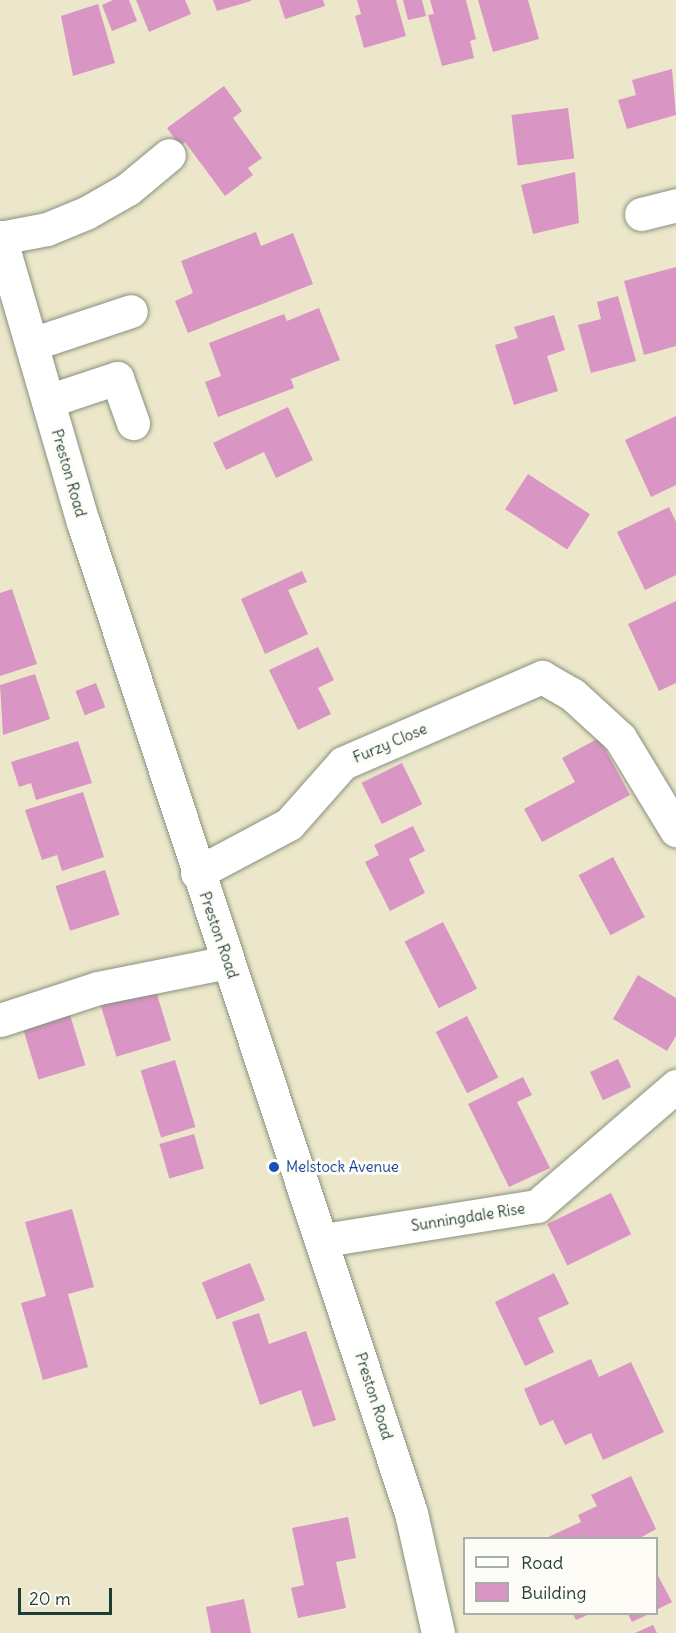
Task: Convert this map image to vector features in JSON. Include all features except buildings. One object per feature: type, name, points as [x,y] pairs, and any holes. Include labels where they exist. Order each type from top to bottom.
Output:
[{"type":"main road","points":[[0,238],[47,229],[86,213],[128,189],[169,155]]},
{"type":"main road","points":[[640,214],[676,205]]},
{"type":"main road","name":"Preston Road","points":[[0,238],[10,304],[32,344],[197,873],[324,1240],[411,1513],[438,1633]]},
{"type":"main road","points":[[32,344],[131,310]]},
{"type":"main road","points":[[48,401],[117,378],[133,423]]},
{"type":"main road","name":"Furzy Close","points":[[197,873],[289,824],[343,763],[542,677],[572,694],[620,738],[676,830]]},
{"type":"main road","points":[[0,1020],[98,988],[228,962]]},
{"type":"main road","name":"Sunningdale Rise","points":[[324,1240],[537,1206],[676,1086]]},
{"type":"place","name":"Melstock Avenue","points":[[274,1167]]}]
